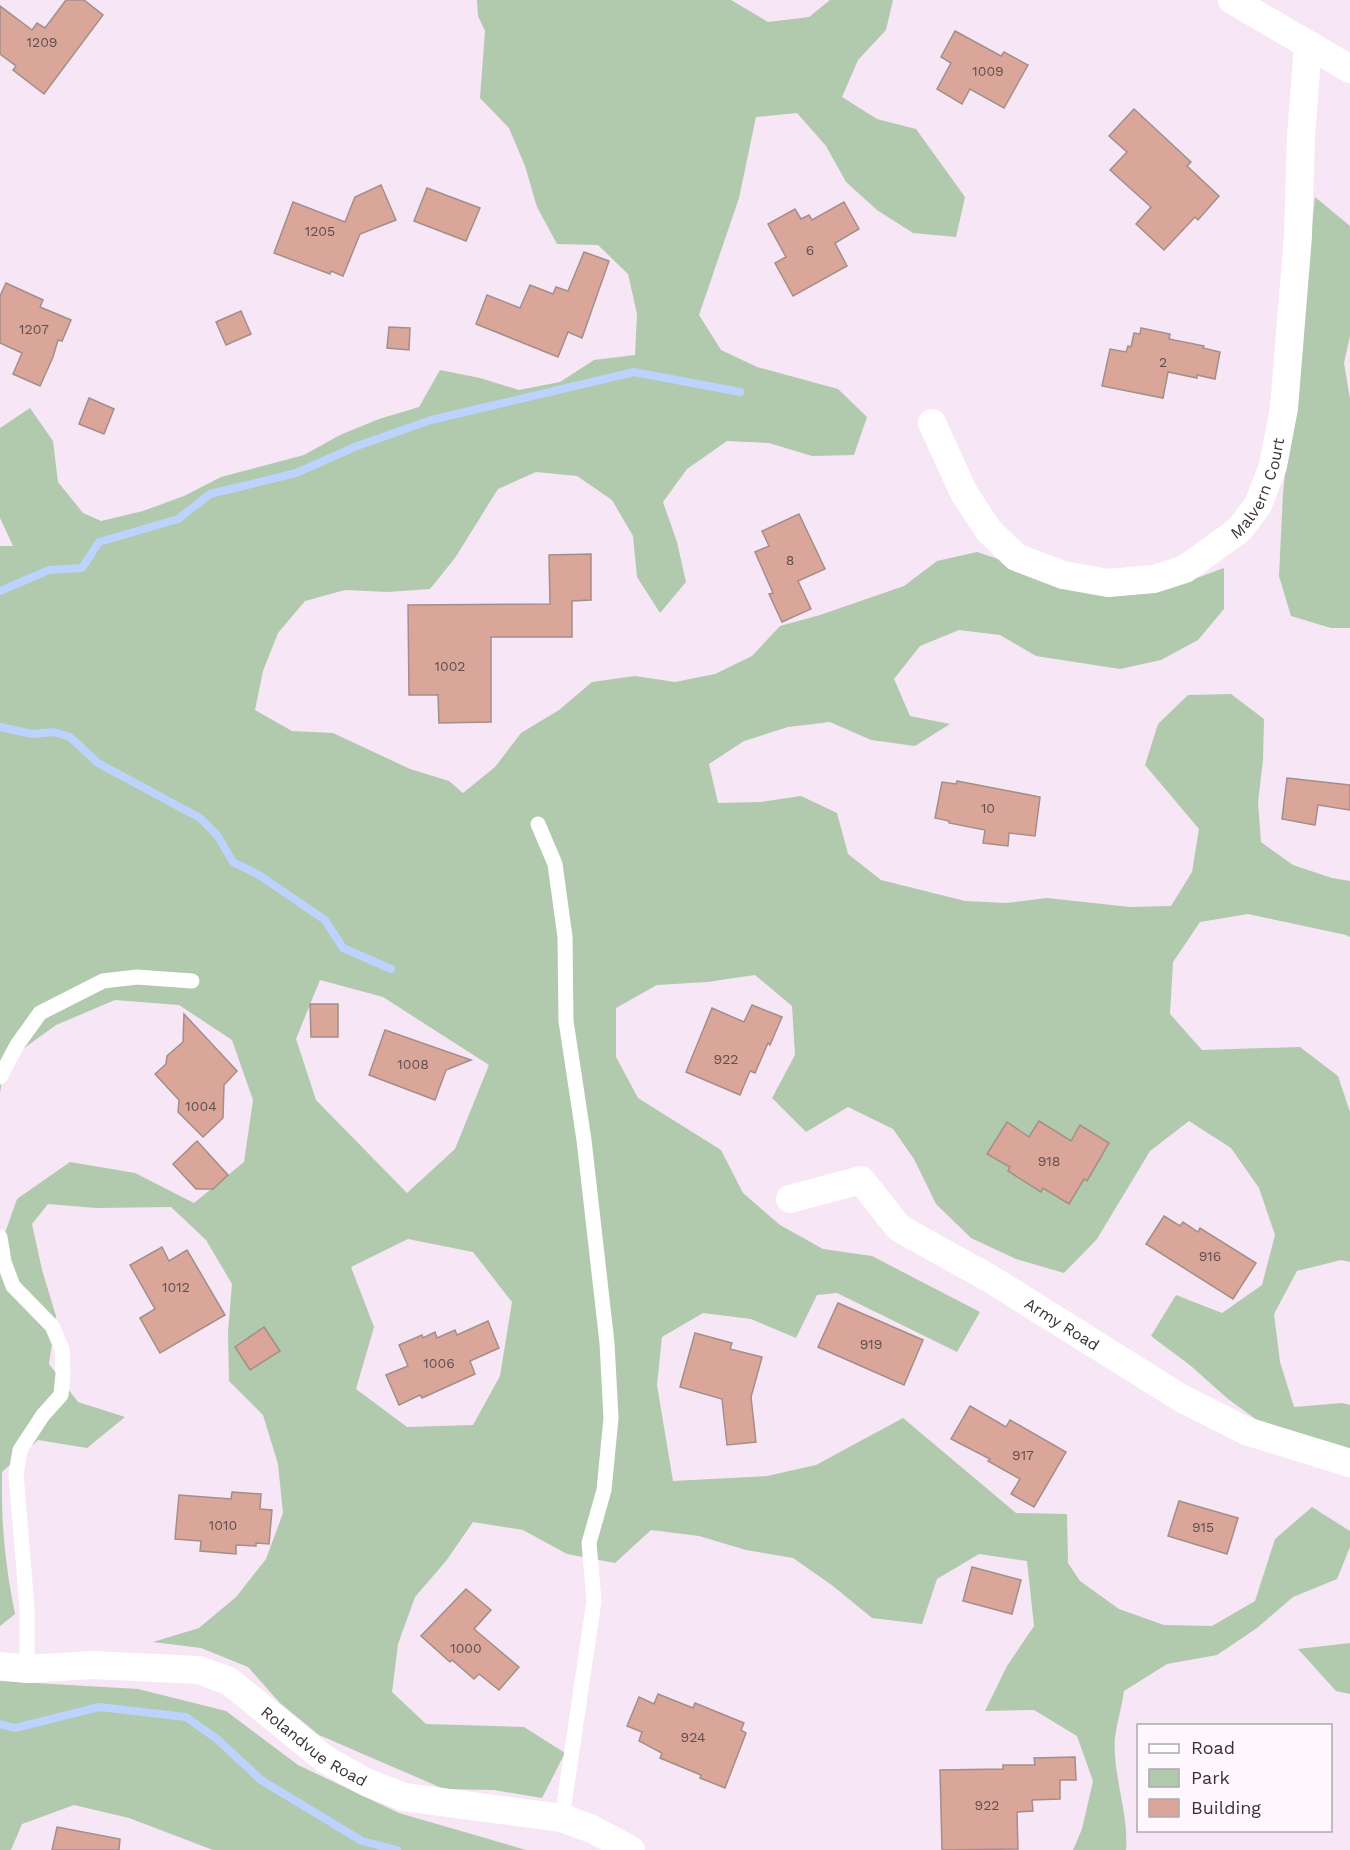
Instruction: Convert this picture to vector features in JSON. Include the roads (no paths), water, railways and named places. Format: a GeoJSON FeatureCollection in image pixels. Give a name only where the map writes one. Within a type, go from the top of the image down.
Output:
{"type":"FeatureCollection","features":[{"type":"Feature","properties":{"kind":"street"},"geometry":{"type":"LineString","coordinates":[[1232,0],[1350,69]]}},
{"type":"Feature","properties":{"kind":"street","name":"Malvern Court"},"geometry":{"type":"LineString","coordinates":[[932,423],[964,493],[989,531],[1016,557],[1064,575],[1108,583],[1154,579],[1185,569],[1239,530],[1258,505],[1269,477],[1284,408],[1298,236],[1301,136],[1308,45]]}},
{"type":"Feature","properties":{"kind":"street","name":"Army Road"},"geometry":{"type":"LineString","coordinates":[[790,1199],[861,1180],[899,1228],[989,1278],[1181,1398],[1246,1431],[1350,1463]]}},
{"type":"Feature","properties":{"kind":"street","name":"Rolandvue Road"},"geometry":{"type":"LineString","coordinates":[[14,1667],[92,1665],[200,1670],[229,1681],[326,1760],[368,1783],[404,1797],[562,1818],[592,1829],[631,1850]]}},
{"type":"Feature","properties":{"kind":"lane"},"geometry":{"type":"LineString","coordinates":[[538,824],[555,864],[565,937],[566,1021],[585,1151],[607,1343],[611,1418],[604,1490],[589,1543],[594,1601],[562,1818]]}},
{"type":"Feature","properties":{"kind":"lane"},"geometry":{"type":"LineString","coordinates":[[0,1077],[17,1045],[40,1013],[103,981],[137,977],[192,981]]}},
{"type":"Feature","properties":{"kind":"lane"},"geometry":{"type":"LineString","coordinates":[[0,1237],[4,1262],[13,1286],[52,1326],[62,1349],[63,1366],[61,1395],[43,1415],[20,1450],[16,1474],[27,1608],[14,1667]]}},
{"type":"Feature","properties":{"kind":"waterway"},"geometry":{"type":"LineString","coordinates":[[0,591],[49,570],[82,568],[99,542],[178,519],[210,494],[296,473],[357,446],[431,420],[634,372],[740,392]]}},
{"type":"Feature","properties":{"kind":"waterway"},"geometry":{"type":"LineString","coordinates":[[0,727],[32,734],[54,732],[70,737],[98,763],[200,818],[217,835],[233,862],[259,875],[325,920],[343,948],[391,969]]}},
{"type":"Feature","properties":{"kind":"waterway"},"geometry":{"type":"LineString","coordinates":[[0,1724],[15,1728],[99,1707],[186,1717],[217,1739],[261,1780],[362,1841],[397,1850]]}}]}
